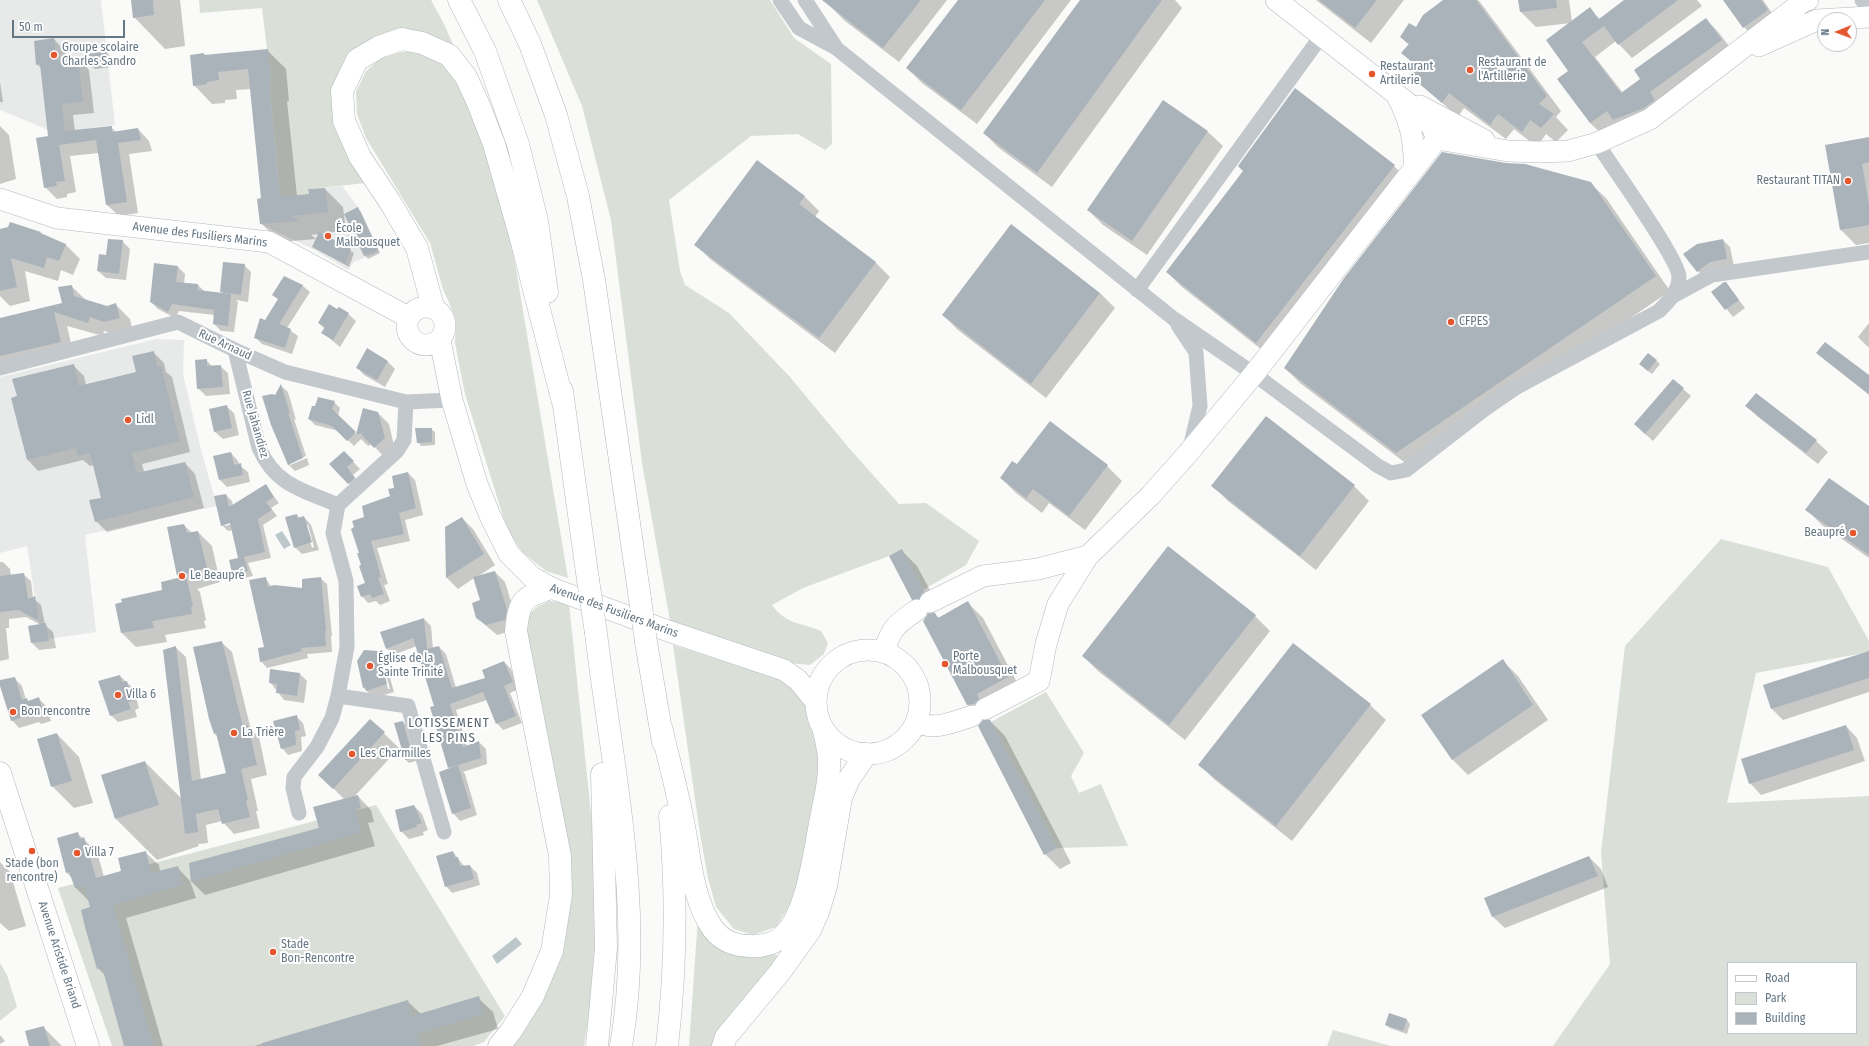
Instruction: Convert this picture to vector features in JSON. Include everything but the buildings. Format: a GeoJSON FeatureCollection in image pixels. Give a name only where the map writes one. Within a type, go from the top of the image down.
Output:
{"type":"FeatureCollection","features":[{"type":"Feature","properties":{"kind":"main road"},"geometry":{"type":"LineString","coordinates":[[459,0],[485,51],[518,144],[537,220],[596,633],[624,846],[628,904],[628,968],[624,1027],[621,1046]]}},
{"type":"Feature","properties":{"kind":"main road"},"geometry":{"type":"LineString","coordinates":[[509,0],[530,44],[556,115],[578,196],[594,280],[646,642],[661,728],[700,902],[714,931],[728,942],[741,946],[754,946],[769,943],[784,936],[794,924],[802,904],[808,880],[827,787],[829,767],[828,746],[824,731]]}},
{"type":"Feature","properties":{"kind":"main road"},"geometry":{"type":"LineString","coordinates":[[433,308],[417,248],[390,202],[360,157],[344,121],[342,91],[357,60],[379,47],[402,38],[422,43],[449,55],[466,77],[478,103],[494,144],[518,228],[564,406]]}},
{"type":"Feature","properties":{"kind":"main road"},"geometry":{"type":"LineString","coordinates":[[499,1046],[511,1031],[533,996],[552,951],[561,895],[560,856],[516,631],[517,617],[521,605],[530,594],[551,588]]}},
{"type":"Feature","properties":{"kind":"main road"},"geometry":{"type":"LineString","coordinates":[[597,1046],[606,948],[600,664]]}},
{"type":"Feature","properties":{"kind":"main road"},"geometry":{"type":"LineString","coordinates":[[661,728],[672,834],[675,902],[672,1004],[667,1046]]}},
{"type":"Feature","properties":{"kind":"main road"},"geometry":{"type":"LineString","coordinates":[[723,1046],[726,1037],[780,972],[812,924],[818,912],[826,886],[841,798],[848,779],[866,754]]}},
{"type":"Feature","properties":{"kind":"main road","name":"Avenue Aristide Briand"},"geometry":{"type":"LineString","coordinates":[[0,773],[88,1046]]}},
{"type":"Feature","properties":{"kind":"street"},"geometry":{"type":"LineString","coordinates":[[780,0],[799,28],[836,48],[1174,319],[1254,374],[1390,474],[1406,470],[1504,394],[1660,311],[1673,296],[1712,275],[1869,252]]}},
{"type":"Feature","properties":{"kind":"street"},"geometry":{"type":"LineString","coordinates":[[805,0],[836,48]]}},
{"type":"Feature","properties":{"kind":"street"},"geometry":{"type":"LineString","coordinates":[[1276,0],[1395,91],[1424,116],[1432,127],[1436,139]]}},
{"type":"Feature","properties":{"kind":"street"},"geometry":{"type":"LineString","coordinates":[[1436,139],[1508,151],[1568,151],[1597,143],[1650,119],[1806,0]]}},
{"type":"Feature","properties":{"kind":"street"},"geometry":{"type":"LineString","coordinates":[[1862,0],[1869,8]]}},
{"type":"Feature","properties":{"kind":"street"},"geometry":{"type":"LineString","coordinates":[[1728,61],[1817,20],[1869,17]]}},
{"type":"Feature","properties":{"kind":"street"},"geometry":{"type":"LineString","coordinates":[[1137,290],[1322,35]]}},
{"type":"Feature","properties":{"kind":"street"},"geometry":{"type":"LineString","coordinates":[[1395,91],[1477,137],[1508,151]]}},
{"type":"Feature","properties":{"kind":"street"},"geometry":{"type":"LineString","coordinates":[[1395,91],[1406,112],[1413,134],[1415,148],[1414,168]]}},
{"type":"Feature","properties":{"kind":"street"},"geometry":{"type":"LineString","coordinates":[[916,722],[925,726],[936,727],[978,713],[1039,681],[1046,644],[1058,604],[1088,556],[1151,495],[1189,452],[1254,374],[1436,139]]}},
{"type":"Feature","properties":{"kind":"street"},"geometry":{"type":"LineString","coordinates":[[1597,143],[1669,252],[1679,276],[1673,296]]}},
{"type":"Feature","properties":{"kind":"street","name":"Avenue des Fusiliers Marins"},"geometry":{"type":"LineString","coordinates":[[0,199],[57,218],[269,242],[408,317]]}},
{"type":"Feature","properties":{"kind":"street"},"geometry":{"type":"LineString","coordinates":[[424,306],[433,308],[441,313],[446,323],[445,330],[440,340],[434,344],[426,346],[417,344],[412,339],[406,327],[408,317],[417,308],[424,306]]}},
{"type":"Feature","properties":{"kind":"street"},"geometry":{"type":"LineString","coordinates":[[1174,319],[1196,352],[1200,406],[1189,452]]}},
{"type":"Feature","properties":{"kind":"street","name":"Rue Arnaud"},"geometry":{"type":"LineString","coordinates":[[0,368],[178,322],[235,350],[285,372],[406,402],[452,400]]}},
{"type":"Feature","properties":{"kind":"street","name":"Avenue des Fusiliers Marins"},"geometry":{"type":"LineString","coordinates":[[440,340],[452,400],[477,484],[491,518],[509,554],[532,578],[551,588],[671,632],[784,670],[798,680],[815,701]]}},
{"type":"Feature","properties":{"kind":"street","name":"Rue Jahandiez"},"geometry":{"type":"LineString","coordinates":[[235,350],[259,448],[266,462],[277,476],[294,487],[338,505]]}},
{"type":"Feature","properties":{"kind":"street"},"geometry":{"type":"LineString","coordinates":[[299,813],[293,788],[294,777],[317,747],[332,718],[338,696],[347,647],[346,581],[333,533],[338,505],[397,451],[404,440],[406,402]]}},
{"type":"Feature","properties":{"kind":"street"},"geometry":{"type":"LineString","coordinates":[[884,652],[889,634],[897,624],[924,606],[983,576],[1038,569],[1088,556]]}},
{"type":"Feature","properties":{"kind":"street"},"geometry":{"type":"LineString","coordinates":[[870,649],[884,652],[897,658],[908,668],[915,680],[920,693],[920,708],[916,722],[909,734],[898,744],[878,753],[866,754],[842,748],[824,731],[817,717],[815,701],[817,688],[821,677],[829,666],[846,654],[857,650],[870,649]]}},
{"type":"Feature","properties":{"kind":"street","name":"Avenue des Fusiliers Marins"},"geometry":{"type":"LineString","coordinates":[[784,670],[829,666]]}},
{"type":"Feature","properties":{"kind":"street"},"geometry":{"type":"LineString","coordinates":[[338,696],[408,706],[444,832]]}},
{"type":"Feature","properties":{"kind":"shaded area","name":"Groupe scolaire Charles Sandro"},"geometry":{"type":"Polygon","coordinates":[[[0,0],[101,0],[115,125],[56,133],[0,110],[0,0]]]}},
{"type":"Feature","properties":{"kind":"shaded area","name":"École Malbousquet"},"geometry":{"type":"Polygon","coordinates":[[[342,186],[358,207],[379,252],[354,262],[348,270],[311,248],[260,224],[259,214],[282,211],[280,197],[309,193],[308,189],[342,186]]]}},
{"type":"Feature","properties":{"kind":"shaded area"},"geometry":{"type":"Polygon","coordinates":[[[156,339],[184,340],[183,374],[201,450],[217,506],[85,535],[96,632],[49,639],[46,624],[39,624],[27,546],[0,553],[0,377],[156,339]]]}},
{"type":"Feature","properties":{"kind":"shaded area"},"geometry":{"type":"Polygon","coordinates":[[[282,531],[291,545],[284,549],[275,535],[282,531]]]}},
{"type":"Feature","properties":{"kind":"shaded area"},"geometry":{"type":"Polygon","coordinates":[[[516,937],[522,944],[497,964],[492,956],[516,937]]]}},
{"type":"Feature","properties":{"kind":"green space"},"geometry":{"type":"Polygon","coordinates":[[[199,0],[431,0],[444,24],[458,56],[441,39],[421,32],[337,81],[366,183],[308,189],[309,194],[280,197],[269,83],[271,82],[262,8],[200,13],[199,0]]]}},
{"type":"Feature","properties":{"kind":"green space"},"geometry":{"type":"Polygon","coordinates":[[[537,0],[770,0],[794,38],[831,64],[832,144],[825,150],[798,134],[751,136],[669,200],[680,271],[685,285],[729,313],[790,377],[849,448],[899,504],[926,503],[979,541],[966,565],[923,590],[902,550],[803,588],[772,605],[782,616],[794,622],[821,631],[828,643],[824,654],[810,665],[789,663],[670,621],[642,463],[611,220],[582,106],[537,0]]]}},
{"type":"Feature","properties":{"kind":"green space"},"geometry":{"type":"Polygon","coordinates":[[[401,52],[419,52],[444,63],[465,94],[504,198],[568,578],[546,571],[522,552],[507,529],[465,394],[455,343],[456,321],[443,289],[430,243],[366,138],[357,114],[356,92],[366,71],[381,58],[401,52]]]}},
{"type":"Feature","properties":{"kind":"green space"},"geometry":{"type":"Polygon","coordinates":[[[1721,539],[1828,567],[1869,641],[1869,652],[1756,673],[1727,803],[1869,796],[1869,1046],[1553,1046],[1610,964],[1601,853],[1625,646],[1721,539]]]}},
{"type":"Feature","properties":{"kind":"green space"},"geometry":{"type":"Polygon","coordinates":[[[550,601],[569,603],[597,871],[596,973],[584,1046],[512,1046],[569,915],[525,644],[526,628],[529,616],[536,608],[550,601]]]}},
{"type":"Feature","properties":{"kind":"green space"},"geometry":{"type":"Polygon","coordinates":[[[673,645],[785,681],[802,691],[811,729],[821,750],[815,828],[791,903],[776,927],[753,935],[734,929],[716,907],[708,878],[700,834],[673,645]]]}},
{"type":"Feature","properties":{"kind":"green space"},"geometry":{"type":"Polygon","coordinates":[[[1046,692],[1084,753],[1071,776],[1079,793],[1101,784],[1128,846],[1057,848],[991,722],[1046,692]]]}},
{"type":"Feature","properties":{"kind":"green space","name":"Stade Bon-Rencontre"},"geometry":{"type":"Polygon","coordinates":[[[376,805],[505,1016],[484,1042],[473,1046],[112,1046],[58,888],[376,805]]]}},
{"type":"Feature","properties":{"kind":"green space"},"geometry":{"type":"Polygon","coordinates":[[[698,917],[778,956],[776,967],[716,1046],[689,1046],[698,917]]]}},
{"type":"Feature","properties":{"kind":"green space"},"geometry":{"type":"Polygon","coordinates":[[[0,963],[7,975],[17,1007],[0,1021],[0,963]]]}},
{"type":"Feature","properties":{"kind":"green space"},"geometry":{"type":"Polygon","coordinates":[[[1333,1030],[1391,1046],[1327,1046],[1333,1030]]]}},
{"type":"Feature","properties":{"kind":"place","name":"Groupe scolaire Charles Sandro"},"geometry":{"type":"Point","coordinates":[54,55]}},
{"type":"Feature","properties":{"kind":"place","name":"Restaurant de l'Artillerie"},"geometry":{"type":"Point","coordinates":[1470,70]}},
{"type":"Feature","properties":{"kind":"place","name":"Restaurant Artilerie"},"geometry":{"type":"Point","coordinates":[1372,74]}},
{"type":"Feature","properties":{"kind":"place","name":"Restaurant TITAN"},"geometry":{"type":"Point","coordinates":[1848,181]}},
{"type":"Feature","properties":{"kind":"place","name":"École Malbousquet"},"geometry":{"type":"Point","coordinates":[328,236]}},
{"type":"Feature","properties":{"kind":"place","name":"CFPES"},"geometry":{"type":"Point","coordinates":[1451,322]}},
{"type":"Feature","properties":{"kind":"place","name":"Lidl"},"geometry":{"type":"Point","coordinates":[128,420]}},
{"type":"Feature","properties":{"kind":"place","name":"Beaupré"},"geometry":{"type":"Point","coordinates":[1853,533]}},
{"type":"Feature","properties":{"kind":"place","name":"Le Beaupré"},"geometry":{"type":"Point","coordinates":[182,576]}},
{"type":"Feature","properties":{"kind":"place","name":"Porte Malbousquet"},"geometry":{"type":"Point","coordinates":[945,664]}},
{"type":"Feature","properties":{"kind":"place","name":"Église de la Sainte Trinité"},"geometry":{"type":"Point","coordinates":[370,666]}},
{"type":"Feature","properties":{"kind":"place","name":"Villa 6"},"geometry":{"type":"Point","coordinates":[118,695]}},
{"type":"Feature","properties":{"kind":"place","name":"Bon rencontre"},"geometry":{"type":"Point","coordinates":[13,712]}},
{"type":"Feature","properties":{"kind":"place","name":"La Trière"},"geometry":{"type":"Point","coordinates":[234,733]}},
{"type":"Feature","properties":{"kind":"place","name":"Les Charmilles"},"geometry":{"type":"Point","coordinates":[352,754]}},
{"type":"Feature","properties":{"kind":"place","name":"Stade (bon rencontre)"},"geometry":{"type":"Point","coordinates":[32,851]}},
{"type":"Feature","properties":{"kind":"place","name":"Villa 7"},"geometry":{"type":"Point","coordinates":[77,853]}},
{"type":"Feature","properties":{"kind":"place","name":"Stade Bon-Rencontre"},"geometry":{"type":"Point","coordinates":[273,952]}},
{"type":"Feature","properties":{"kind":"district","name":"LOTISSEMENT LES PINS"},"geometry":{"type":"Point","coordinates":[449,730]}}]}
